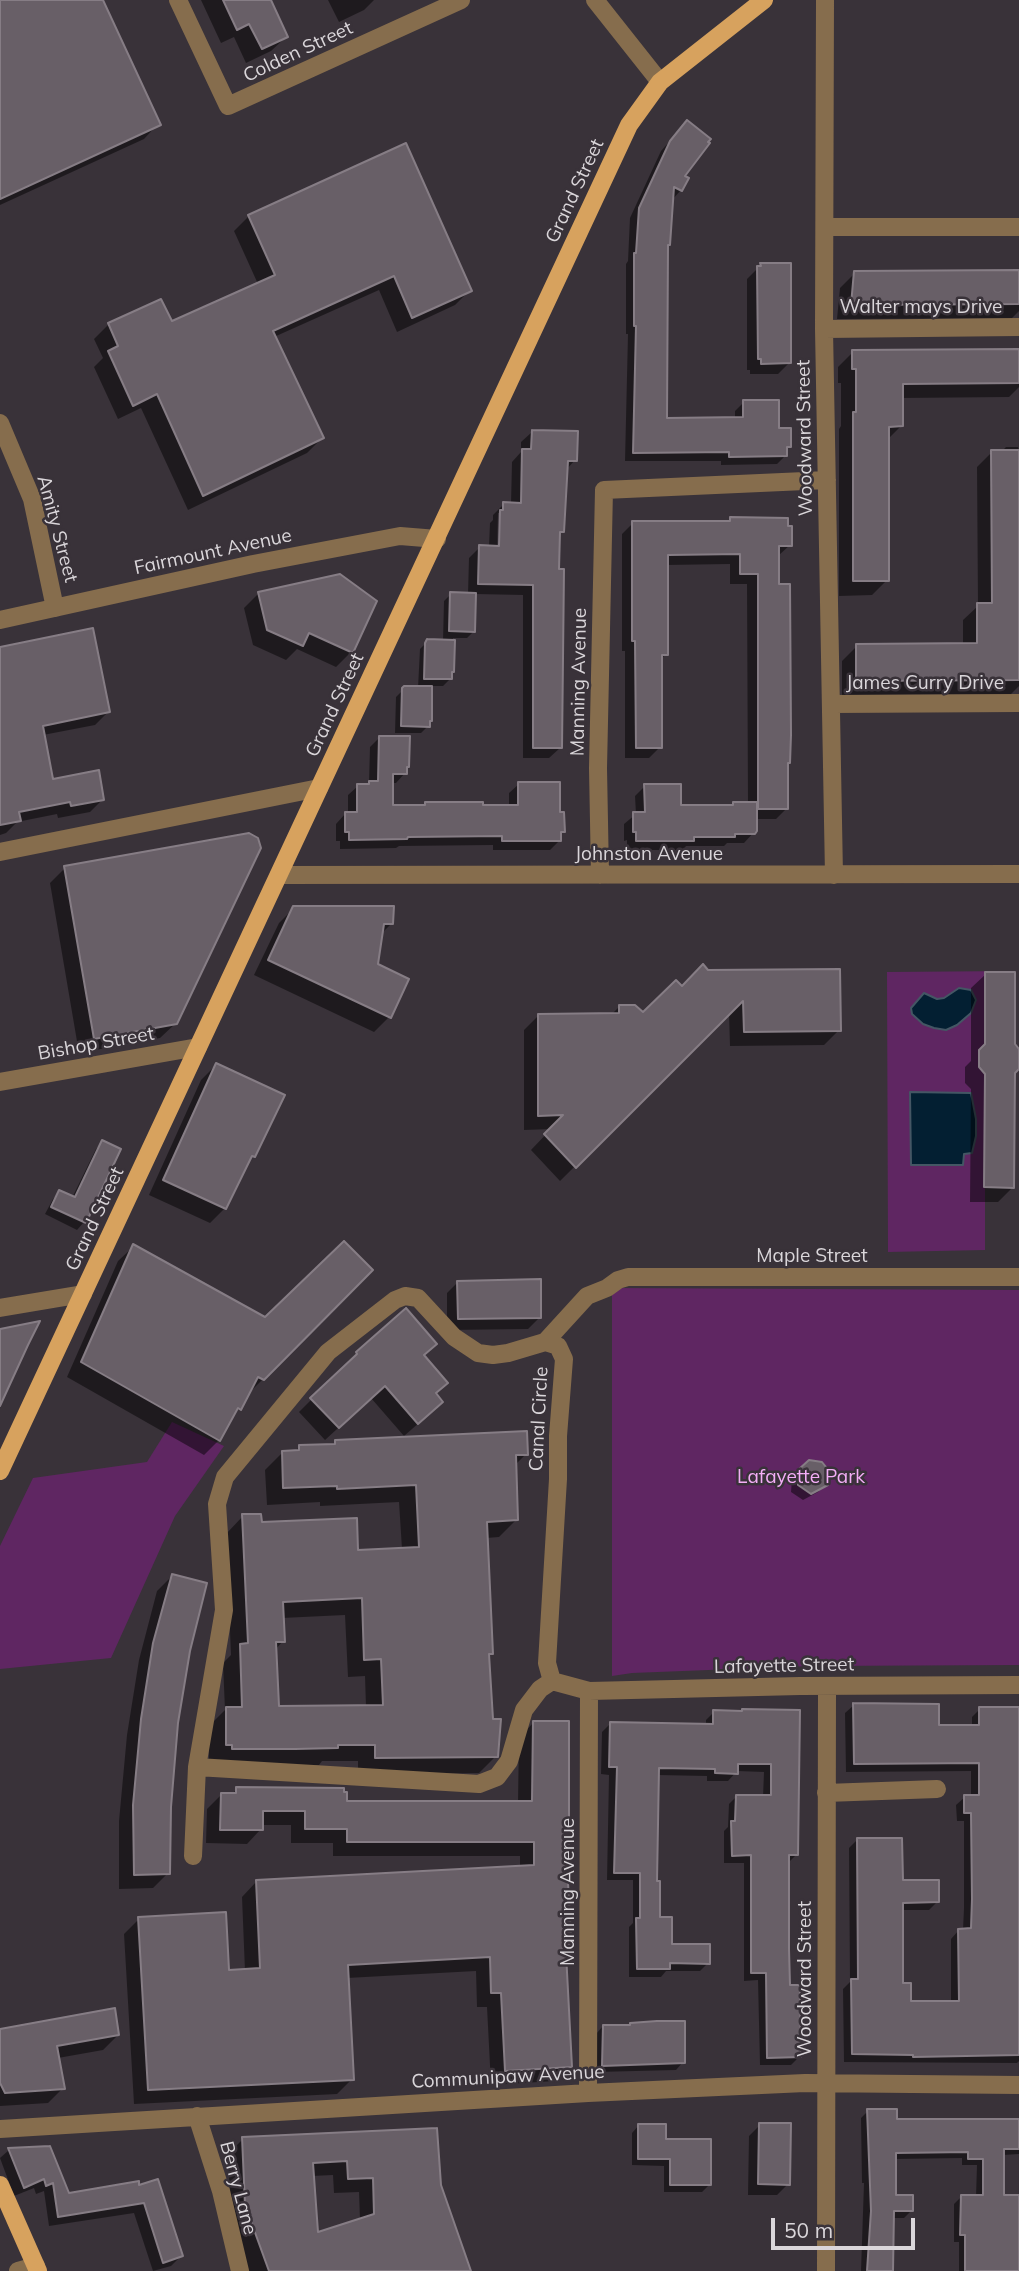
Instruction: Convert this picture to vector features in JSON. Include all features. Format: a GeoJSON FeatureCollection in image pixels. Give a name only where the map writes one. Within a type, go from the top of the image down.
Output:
{"type":"FeatureCollection","features":[{"type":"Feature","properties":{"kind":"main road","name":"Grand Street"},"geometry":{"type":"LineString","coordinates":[[0,1471],[625,133],[660,82],[764,0]]}},
{"type":"Feature","properties":{"kind":"main road"},"geometry":{"type":"LineString","coordinates":[[0,2185],[37,2268]]}},
{"type":"Feature","properties":{"kind":"street","name":"Colden Street"},"geometry":{"type":"LineString","coordinates":[[178,0],[228,106],[461,0]]}},
{"type":"Feature","properties":{"kind":"street"},"geometry":{"type":"LineString","coordinates":[[595,0],[660,82]]}},
{"type":"Feature","properties":{"kind":"street","name":"Woodward Street"},"geometry":{"type":"LineString","coordinates":[[825,0],[824,329],[834,875]]}},
{"type":"Feature","properties":{"kind":"street"},"geometry":{"type":"LineString","coordinates":[[825,228],[1019,227]]}},
{"type":"Feature","properties":{"kind":"street","name":"Walter mays Drive"},"geometry":{"type":"LineString","coordinates":[[824,329],[1019,327]]}},
{"type":"Feature","properties":{"kind":"street","name":"Amity Street"},"geometry":{"type":"LineString","coordinates":[[0,423],[32,499],[55,608]]}},
{"type":"Feature","properties":{"kind":"street","name":"Manning Avenue"},"geometry":{"type":"LineString","coordinates":[[600,875],[598,768],[604,490],[827,480]]}},
{"type":"Feature","properties":{"kind":"street","name":"Fairmount Avenue"},"geometry":{"type":"LineString","coordinates":[[0,620],[253,564],[400,536],[437,539]]}},
{"type":"Feature","properties":{"kind":"street","name":"James Curry Drive"},"geometry":{"type":"LineString","coordinates":[[831,704],[1019,703]]}},
{"type":"Feature","properties":{"kind":"street"},"geometry":{"type":"LineString","coordinates":[[0,852],[319,788]]}},
{"type":"Feature","properties":{"kind":"street","name":"Johnston Avenue"},"geometry":{"type":"LineString","coordinates":[[279,875],[1019,874]]}},
{"type":"Feature","properties":{"kind":"street","name":"Bishop Street"},"geometry":{"type":"LineString","coordinates":[[0,1082],[198,1047]]}},
{"type":"Feature","properties":{"kind":"street","name":"Maple Street"},"geometry":{"type":"LineString","coordinates":[[545,1342],[587,1296],[628,1277],[1019,1278]]}},
{"type":"Feature","properties":{"kind":"street"},"geometry":{"type":"LineString","coordinates":[[0,1308],[83,1294]]}},
{"type":"Feature","properties":{"kind":"street","name":"Canal Circle"},"geometry":{"type":"LineString","coordinates":[[193,1856],[197,1767],[224,1610],[217,1504],[225,1477],[327,1352],[395,1300],[405,1296],[418,1298],[454,1337],[478,1353],[493,1355],[545,1342],[558,1346],[564,1359],[547,1663],[552,1681]]}},
{"type":"Feature","properties":{"kind":"street"},"geometry":{"type":"LineString","coordinates":[[197,1767],[479,1784],[497,1777],[509,1761],[524,1710],[540,1689],[552,1681]]}},
{"type":"Feature","properties":{"kind":"street","name":"Lafayette Street"},"geometry":{"type":"LineString","coordinates":[[552,1681],[589,1691],[1019,1685]]}},
{"type":"Feature","properties":{"kind":"street","name":"Woodward Street"},"geometry":{"type":"LineString","coordinates":[[826,2271],[827,1686]]}},
{"type":"Feature","properties":{"kind":"street","name":"Manning Avenue"},"geometry":{"type":"LineString","coordinates":[[588,2093],[589,1691]]}},
{"type":"Feature","properties":{"kind":"street"},"geometry":{"type":"LineString","coordinates":[[826,1793],[937,1788]]}},
{"type":"Feature","properties":{"kind":"street","name":"Communipaw Avenue"},"geometry":{"type":"LineString","coordinates":[[0,2129],[588,2093],[827,2082],[1019,2085]]}},
{"type":"Feature","properties":{"kind":"street","name":"Berry Lane"},"geometry":{"type":"LineString","coordinates":[[197,2116],[221,2191],[240,2271]]}},
{"type":"Feature","properties":{"kind":"street"},"geometry":{"type":"LineString","coordinates":[[18,2271],[37,2268]]}},
{"type":"Feature","properties":{"kind":"green space"},"geometry":{"type":"Polygon","coordinates":[[[1013,971],[1015,1188],[985,1188],[985,1250],[888,1252],[887,972],[1013,971]]]}},
{"type":"Feature","properties":{"kind":"green space","name":"Lafayette Park"},"geometry":{"type":"Polygon","coordinates":[[[612,1288],[1019,1290],[1019,1665],[811,1666],[612,1676],[612,1288]]]}},
{"type":"Feature","properties":{"kind":"green space"},"geometry":{"type":"Polygon","coordinates":[[[172,1422],[224,1446],[175,1516],[111,1658],[0,1669],[0,1546],[33,1478],[147,1462],[172,1422]]]}},
{"type":"Feature","properties":{"kind":"water"},"geometry":{"type":"Polygon","coordinates":[[[959,988],[971,990],[976,1000],[971,1013],[957,1025],[946,1030],[934,1028],[923,1024],[912,1014],[911,1008],[924,993],[937,999],[944,998],[959,988]]]}},
{"type":"Feature","properties":{"kind":"water"},"geometry":{"type":"Polygon","coordinates":[[[910,1092],[971,1093],[976,1136],[972,1153],[964,1154],[963,1165],[911,1165],[910,1092]]]}},
{"type":"Feature","properties":{"kind":"building"},"geometry":{"type":"Polygon","coordinates":[[[0,0],[103,0],[161,125],[0,199],[0,0]]]}},
{"type":"Feature","properties":{"kind":"building"},"geometry":{"type":"Polygon","coordinates":[[[223,0],[271,0],[288,37],[262,49],[249,24],[237,30],[223,0]]]}},
{"type":"Feature","properties":{"kind":"building"},"geometry":{"type":"Polygon","coordinates":[[[687,120],[711,139],[685,176],[689,178],[682,191],[674,187],[668,245],[667,418],[743,417],[743,400],[779,400],[779,428],[791,428],[791,447],[787,447],[787,456],[729,457],[729,452],[633,453],[636,326],[634,253],[639,208],[670,141],[687,120]]]}},
{"type":"Feature","properties":{"kind":"building"},"geometry":{"type":"Polygon","coordinates":[[[406,143],[472,291],[412,318],[394,276],[273,331],[324,438],[203,496],[157,394],[133,406],[108,351],[118,346],[108,323],[161,299],[172,321],[275,275],[248,215],[406,143]]]}},
{"type":"Feature","properties":{"kind":"building"},"geometry":{"type":"Polygon","coordinates":[[[760,263],[791,263],[791,363],[761,364],[761,359],[758,359],[757,266],[761,266],[760,263]]]}},
{"type":"Feature","properties":{"kind":"building"},"geometry":{"type":"Polygon","coordinates":[[[1019,270],[1019,304],[851,305],[854,271],[1019,270]]]}},
{"type":"Feature","properties":{"kind":"building"},"geometry":{"type":"Polygon","coordinates":[[[1019,349],[1019,383],[903,384],[903,426],[889,427],[889,581],[853,581],[853,412],[856,412],[856,369],[852,369],[852,350],[1019,349]]]}},
{"type":"Feature","properties":{"kind":"building"},"geometry":{"type":"Polygon","coordinates":[[[532,430],[578,431],[577,461],[568,461],[564,532],[560,532],[559,569],[564,569],[562,748],[533,748],[533,585],[478,584],[479,545],[499,546],[500,510],[503,510],[503,502],[521,503],[522,449],[531,449],[532,430]]]}},
{"type":"Feature","properties":{"kind":"building"},"geometry":{"type":"Polygon","coordinates":[[[991,450],[1019,450],[1019,680],[856,681],[856,644],[977,643],[977,603],[992,603],[991,450]]]}},
{"type":"Feature","properties":{"kind":"building"},"geometry":{"type":"Polygon","coordinates":[[[730,517],[788,518],[788,526],[792,526],[792,546],[779,546],[779,584],[790,584],[791,735],[788,809],[758,809],[758,574],[740,574],[740,554],[668,555],[668,655],[662,655],[662,748],[636,748],[635,641],[632,641],[632,521],[730,521],[730,517]]]}},
{"type":"Feature","properties":{"kind":"building"},"geometry":{"type":"Polygon","coordinates":[[[340,574],[377,601],[353,653],[309,633],[303,646],[267,630],[258,592],[340,574]]]}},
{"type":"Feature","properties":{"kind":"building"},"geometry":{"type":"Polygon","coordinates":[[[450,592],[476,593],[475,632],[449,631],[450,592]]]}},
{"type":"Feature","properties":{"kind":"building"},"geometry":{"type":"Polygon","coordinates":[[[93,628],[110,712],[43,726],[53,779],[99,770],[104,800],[71,806],[70,802],[19,812],[21,821],[0,825],[0,647],[93,628]]]}},
{"type":"Feature","properties":{"kind":"building"},"geometry":{"type":"Polygon","coordinates":[[[427,639],[455,640],[452,679],[424,679],[427,639]]]}},
{"type":"Feature","properties":{"kind":"building"},"geometry":{"type":"Polygon","coordinates":[[[404,686],[432,686],[430,727],[401,726],[404,686]]]}},
{"type":"Feature","properties":{"kind":"building"},"geometry":{"type":"Polygon","coordinates":[[[379,736],[410,736],[407,774],[393,774],[393,805],[483,802],[483,805],[518,805],[518,782],[560,782],[560,812],[564,812],[565,832],[561,832],[561,841],[502,841],[502,836],[349,840],[349,832],[345,832],[345,812],[357,812],[357,784],[378,781],[379,736]]]}},
{"type":"Feature","properties":{"kind":"building"},"geometry":{"type":"Polygon","coordinates":[[[644,784],[681,784],[681,805],[757,802],[757,831],[755,834],[735,834],[735,837],[694,837],[694,841],[636,841],[633,812],[645,812],[644,784]]]}},
{"type":"Feature","properties":{"kind":"building"},"geometry":{"type":"Polygon","coordinates":[[[249,833],[258,838],[261,848],[177,1024],[94,1039],[64,866],[249,833]]]}},
{"type":"Feature","properties":{"kind":"building"},"geometry":{"type":"Polygon","coordinates":[[[293,906],[394,906],[393,924],[384,924],[378,964],[409,979],[391,1018],[268,960],[293,906]]]}},
{"type":"Feature","properties":{"kind":"building"},"geometry":{"type":"Polygon","coordinates":[[[703,964],[708,970],[840,969],[841,1031],[744,1032],[743,1001],[576,1168],[544,1134],[563,1115],[538,1116],[538,1014],[619,1013],[619,1005],[635,1005],[643,1012],[676,980],[682,986],[703,964]]]}},
{"type":"Feature","properties":{"kind":"building"},"geometry":{"type":"Polygon","coordinates":[[[985,972],[1015,972],[1015,1044],[1019,1049],[1019,1069],[1015,1073],[1014,1188],[984,1187],[985,1074],[979,1067],[979,1050],[985,1044],[985,972]]]}},
{"type":"Feature","properties":{"kind":"building"},"geometry":{"type":"Polygon","coordinates":[[[216,1063],[285,1095],[226,1209],[163,1180],[216,1063]]]}},
{"type":"Feature","properties":{"kind":"building"},"geometry":{"type":"Polygon","coordinates":[[[102,1140],[121,1149],[86,1223],[51,1207],[59,1190],[75,1197],[102,1140]]]}},
{"type":"Feature","properties":{"kind":"building"},"geometry":{"type":"Polygon","coordinates":[[[344,1241],[373,1270],[264,1380],[258,1377],[241,1410],[238,1408],[220,1441],[81,1362],[133,1244],[265,1317],[344,1241]]]}},
{"type":"Feature","properties":{"kind":"building"},"geometry":{"type":"Polygon","coordinates":[[[541,1279],[541,1318],[458,1319],[457,1281],[541,1279]]]}},
{"type":"Feature","properties":{"kind":"building"},"geometry":{"type":"Polygon","coordinates":[[[406,1308],[437,1344],[424,1355],[448,1383],[436,1393],[443,1402],[418,1424],[385,1386],[339,1428],[310,1398],[406,1308]]]}},
{"type":"Feature","properties":{"kind":"building"},"geometry":{"type":"Polygon","coordinates":[[[40,1321],[28,1345],[0,1406],[0,1329],[40,1321]]]}},
{"type":"Feature","properties":{"kind":"building"},"geometry":{"type":"Polygon","coordinates":[[[527,1431],[528,1455],[516,1455],[518,1520],[487,1522],[493,1719],[501,1719],[498,1757],[375,1758],[375,1745],[232,1749],[232,1745],[226,1745],[226,1707],[242,1707],[240,1644],[248,1643],[242,1514],[261,1514],[262,1522],[357,1518],[358,1550],[419,1547],[416,1485],[337,1489],[337,1486],[283,1488],[282,1451],[299,1450],[299,1445],[335,1444],[335,1440],[527,1431]],[[362,1598],[283,1602],[285,1642],[276,1642],[279,1706],[383,1705],[381,1659],[364,1660],[362,1598]]]}},
{"type":"Feature","properties":{"kind":"building"},"geometry":{"type":"Polygon","coordinates":[[[809,1460],[822,1462],[830,1472],[828,1485],[811,1494],[798,1485],[798,1470],[809,1460]]]}},
{"type":"Feature","properties":{"kind":"building"},"geometry":{"type":"Polygon","coordinates":[[[172,1574],[207,1583],[190,1651],[178,1723],[171,1807],[170,1874],[134,1875],[133,1805],[141,1719],[153,1643],[172,1574]]]}},
{"type":"Feature","properties":{"kind":"building"},"geometry":{"type":"Polygon","coordinates":[[[853,1703],[939,1704],[939,1725],[979,1725],[979,1707],[1019,1707],[1019,2055],[913,2057],[852,2054],[851,1979],[858,1979],[857,1838],[902,1838],[903,1880],[939,1880],[939,1902],[903,1903],[903,1983],[911,1983],[911,2001],[959,2001],[958,1929],[971,1928],[972,1899],[971,1813],[964,1813],[964,1795],[979,1795],[979,1763],[854,1764],[853,1703]]]}},
{"type":"Feature","properties":{"kind":"building"},"geometry":{"type":"Polygon","coordinates":[[[713,1710],[800,1710],[798,1855],[789,1855],[789,1949],[790,1985],[800,1985],[801,2057],[767,2058],[766,1973],[751,1973],[751,1855],[732,1856],[731,1821],[735,1821],[736,1795],[771,1795],[771,1764],[738,1764],[738,1774],[715,1773],[715,1769],[659,1768],[657,1881],[660,1881],[660,1917],[672,1917],[672,1944],[710,1944],[710,1964],[670,1963],[670,1969],[637,1969],[636,1918],[640,1918],[640,1873],[614,1873],[617,1767],[609,1767],[610,1722],[713,1724],[713,1710]]]}},
{"type":"Feature","properties":{"kind":"building"},"geometry":{"type":"Polygon","coordinates":[[[533,1721],[569,1721],[569,1847],[566,1847],[572,1953],[566,1953],[572,2067],[505,2071],[501,1993],[491,1993],[490,1957],[348,1965],[354,2080],[148,2090],[138,1917],[226,1912],[229,1970],[260,1968],[256,1880],[534,1865],[534,1842],[347,1842],[347,1829],[305,1829],[305,1811],[263,1811],[263,1830],[220,1830],[221,1793],[236,1793],[236,1787],[344,1788],[347,1801],[532,1801],[533,1721]]]}},
{"type":"Feature","properties":{"kind":"building"},"geometry":{"type":"Polygon","coordinates":[[[115,2008],[119,2035],[57,2046],[65,2089],[5,2093],[0,2083],[0,2029],[115,2008]]]}},
{"type":"Feature","properties":{"kind":"building"},"geometry":{"type":"Polygon","coordinates":[[[685,2021],[685,2063],[602,2066],[603,2025],[685,2021]]]}},
{"type":"Feature","properties":{"kind":"building"},"geometry":{"type":"Polygon","coordinates":[[[867,2109],[897,2109],[897,2119],[1019,2119],[1019,2149],[1004,2149],[1004,2195],[1019,2195],[1019,2271],[965,2271],[965,2235],[960,2235],[961,2195],[983,2195],[983,2159],[968,2159],[968,2152],[896,2153],[896,2195],[913,2195],[913,2211],[894,2211],[893,2271],[867,2271],[871,2211],[867,2109]]]}},
{"type":"Feature","properties":{"kind":"building"},"geometry":{"type":"Polygon","coordinates":[[[759,2123],[791,2123],[790,2185],[758,2184],[759,2123]]]}},
{"type":"Feature","properties":{"kind":"building"},"geometry":{"type":"Polygon","coordinates":[[[638,2124],[666,2124],[666,2139],[711,2139],[711,2185],[670,2185],[670,2159],[638,2159],[638,2124]]]}},
{"type":"Feature","properties":{"kind":"building"},"geometry":{"type":"Polygon","coordinates":[[[437,2128],[441,2185],[471,2271],[269,2271],[245,2205],[242,2137],[437,2128]],[[347,2161],[313,2163],[318,2232],[374,2214],[373,2178],[348,2179],[347,2161]]]}},
{"type":"Feature","properties":{"kind":"building"},"geometry":{"type":"Polygon","coordinates":[[[50,2146],[69,2193],[139,2181],[139,2185],[158,2179],[183,2256],[163,2263],[144,2203],[58,2217],[53,2183],[46,2186],[44,2179],[24,2188],[8,2148],[50,2146]]]}}]}
